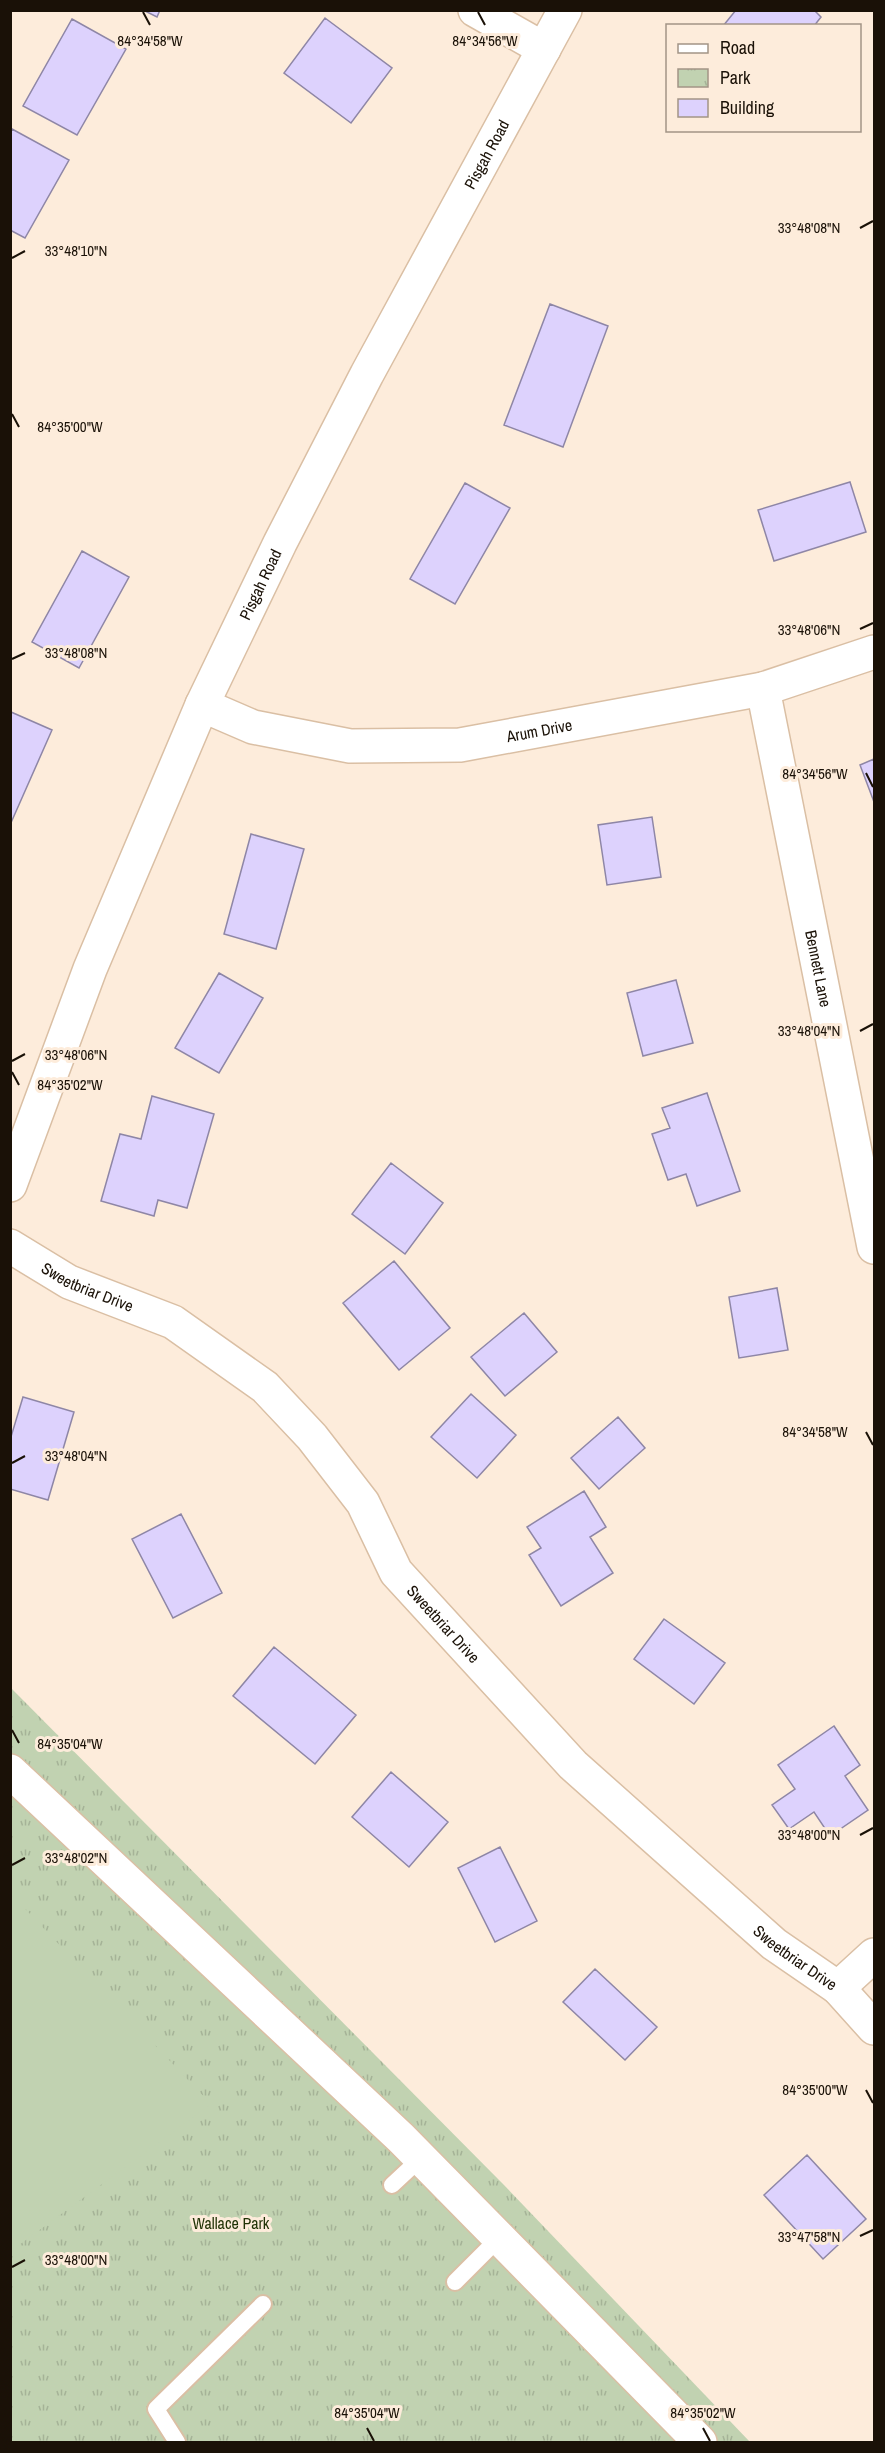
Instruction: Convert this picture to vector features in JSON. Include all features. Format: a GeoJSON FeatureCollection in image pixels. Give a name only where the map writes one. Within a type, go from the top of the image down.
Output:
{"type":"FeatureCollection","features":[{"type":"Feature","properties":{"kind":"street"},"geometry":{"type":"LineString","coordinates":[[476,10],[544,49]]}},
{"type":"Feature","properties":{"kind":"street","name":"Pisgah Road"},"geometry":{"type":"LineString","coordinates":[[10,1185],[90,969],[202,705],[280,543],[367,374],[565,10]]}},
{"type":"Feature","properties":{"kind":"street","name":"Arum Drive"},"geometry":{"type":"LineString","coordinates":[[202,705],[253,727],[350,746],[460,745],[763,689],[874,652]]}},
{"type":"Feature","properties":{"kind":"street","name":"Bennett Lane"},"geometry":{"type":"LineString","coordinates":[[763,689],[874,1247]]}},
{"type":"Feature","properties":{"kind":"street","name":"Sweetbriar Drive"},"geometry":{"type":"LineString","coordinates":[[10,1246],[69,1282],[173,1322],[265,1387],[312,1437],[363,1503],[396,1572],[573,1765],[774,1944],[838,1988],[874,2028]]}},
{"type":"Feature","properties":{"kind":"street"},"geometry":{"type":"LineString","coordinates":[[10,1771],[421,2158],[700,2442]]}},
{"type":"Feature","properties":{"kind":"street"},"geometry":{"type":"LineString","coordinates":[[838,1988],[874,1955]]}},
{"type":"Feature","properties":{"kind":"lane"},"geometry":{"type":"LineString","coordinates":[[392,2185],[421,2158]]}},
{"type":"Feature","properties":{"kind":"lane"},"geometry":{"type":"LineString","coordinates":[[455,2282],[499,2238]]}},
{"type":"Feature","properties":{"kind":"lane"},"geometry":{"type":"LineString","coordinates":[[177,2442],[156,2409],[263,2304]]}},
{"type":"Feature","properties":{"kind":"green space","name":"Wallace Park"},"geometry":{"type":"Polygon","coordinates":[[[10,1687],[502,2183],[750,2442],[11,2442],[10,1687]]]}},
{"type":"Feature","properties":{"kind":"green space"},"geometry":{"type":"Polygon","coordinates":[[[11,1894],[211,2104],[10,2251],[11,1894]]]}},
{"type":"Feature","properties":{"kind":"building"},"geometry":{"type":"Polygon","coordinates":[[[143,10],[160,10],[157,17],[143,10]]]}},
{"type":"Feature","properties":{"kind":"building"},"geometry":{"type":"Polygon","coordinates":[[[736,10],[814,10],[821,17],[816,24],[725,24],[736,10]]]}},
{"type":"Feature","properties":{"kind":"building"},"geometry":{"type":"Polygon","coordinates":[[[325,18],[392,68],[351,123],[284,73],[325,18]]]}},
{"type":"Feature","properties":{"kind":"building"},"geometry":{"type":"Polygon","coordinates":[[[72,19],[126,49],[77,135],[23,106],[72,19]]]}},
{"type":"Feature","properties":{"kind":"building"},"geometry":{"type":"Polygon","coordinates":[[[12,129],[69,160],[25,238],[10,230],[10,132],[12,129]]]}},
{"type":"Feature","properties":{"kind":"building"},"geometry":{"type":"Polygon","coordinates":[[[550,304],[608,326],[563,447],[504,425],[550,304]]]}},
{"type":"Feature","properties":{"kind":"building"},"geometry":{"type":"Polygon","coordinates":[[[850,482],[866,532],[774,561],[758,510],[850,482]]]}},
{"type":"Feature","properties":{"kind":"building"},"geometry":{"type":"Polygon","coordinates":[[[465,483],[510,508],[455,604],[410,579],[465,483]]]}},
{"type":"Feature","properties":{"kind":"building"},"geometry":{"type":"Polygon","coordinates":[[[82,551],[129,577],[79,668],[32,642],[82,551]]]}},
{"type":"Feature","properties":{"kind":"building"},"geometry":{"type":"Polygon","coordinates":[[[10,713],[52,730],[10,825],[10,713]]]}},
{"type":"Feature","properties":{"kind":"building"},"geometry":{"type":"Polygon","coordinates":[[[874,759],[874,802],[860,765],[874,759]]]}},
{"type":"Feature","properties":{"kind":"building"},"geometry":{"type":"Polygon","coordinates":[[[652,817],[661,877],[607,885],[598,825],[652,817]]]}},
{"type":"Feature","properties":{"kind":"building"},"geometry":{"type":"Polygon","coordinates":[[[251,834],[304,849],[276,949],[224,934],[251,834]]]}},
{"type":"Feature","properties":{"kind":"building"},"geometry":{"type":"Polygon","coordinates":[[[219,973],[263,998],[219,1073],[175,1048],[219,973]]]}},
{"type":"Feature","properties":{"kind":"building"},"geometry":{"type":"Polygon","coordinates":[[[676,980],[693,1043],[643,1056],[627,993],[676,980]]]}},
{"type":"Feature","properties":{"kind":"building"},"geometry":{"type":"Polygon","coordinates":[[[707,1093],[740,1191],[697,1206],[686,1174],[668,1180],[652,1134],[670,1128],[662,1108],[707,1093]]]}},
{"type":"Feature","properties":{"kind":"building"},"geometry":{"type":"Polygon","coordinates":[[[152,1096],[214,1114],[187,1208],[158,1200],[154,1216],[101,1201],[120,1134],[141,1139],[152,1096]]]}},
{"type":"Feature","properties":{"kind":"building"},"geometry":{"type":"Polygon","coordinates":[[[391,1163],[443,1203],[405,1254],[352,1214],[391,1163]]]}},
{"type":"Feature","properties":{"kind":"building"},"geometry":{"type":"Polygon","coordinates":[[[394,1261],[450,1328],[399,1370],[343,1303],[394,1261]]]}},
{"type":"Feature","properties":{"kind":"building"},"geometry":{"type":"Polygon","coordinates":[[[777,1288],[788,1350],[739,1358],[729,1297],[777,1288]]]}},
{"type":"Feature","properties":{"kind":"building"},"geometry":{"type":"Polygon","coordinates":[[[524,1313],[557,1352],[505,1396],[471,1357],[524,1313]]]}},
{"type":"Feature","properties":{"kind":"building"},"geometry":{"type":"Polygon","coordinates":[[[471,1394],[516,1435],[477,1478],[431,1437],[471,1394]]]}},
{"type":"Feature","properties":{"kind":"building"},"geometry":{"type":"Polygon","coordinates":[[[23,1397],[74,1412],[48,1500],[10,1489],[10,1440],[23,1397]]]}},
{"type":"Feature","properties":{"kind":"building"},"geometry":{"type":"Polygon","coordinates":[[[618,1417],[645,1448],[599,1489],[571,1458],[618,1417]]]}},
{"type":"Feature","properties":{"kind":"building"},"geometry":{"type":"Polygon","coordinates":[[[584,1491],[606,1527],[590,1537],[613,1573],[561,1606],[529,1555],[541,1548],[527,1527],[584,1491]]]}},
{"type":"Feature","properties":{"kind":"building"},"geometry":{"type":"Polygon","coordinates":[[[181,1514],[222,1593],[173,1618],[132,1539],[181,1514]]]}},
{"type":"Feature","properties":{"kind":"building"},"geometry":{"type":"Polygon","coordinates":[[[664,1619],[725,1663],[694,1704],[634,1659],[664,1619]]]}},
{"type":"Feature","properties":{"kind":"building"},"geometry":{"type":"Polygon","coordinates":[[[274,1647],[356,1715],[315,1764],[233,1696],[274,1647]]]}},
{"type":"Feature","properties":{"kind":"building"},"geometry":{"type":"Polygon","coordinates":[[[834,1726],[860,1765],[845,1776],[868,1810],[830,1836],[814,1812],[789,1829],[772,1805],[795,1789],[778,1765],[834,1726]]]}},
{"type":"Feature","properties":{"kind":"building"},"geometry":{"type":"Polygon","coordinates":[[[391,1772],[448,1822],[409,1867],[352,1817],[391,1772]]]}},
{"type":"Feature","properties":{"kind":"building"},"geometry":{"type":"Polygon","coordinates":[[[500,1847],[537,1921],[495,1942],[458,1868],[500,1847]]]}},
{"type":"Feature","properties":{"kind":"building"},"geometry":{"type":"Polygon","coordinates":[[[595,1969],[657,2027],[625,2060],[563,2002],[595,1969]]]}},
{"type":"Feature","properties":{"kind":"building"},"geometry":{"type":"Polygon","coordinates":[[[807,2155],[866,2219],[823,2259],[764,2195],[807,2155]]]}}]}
